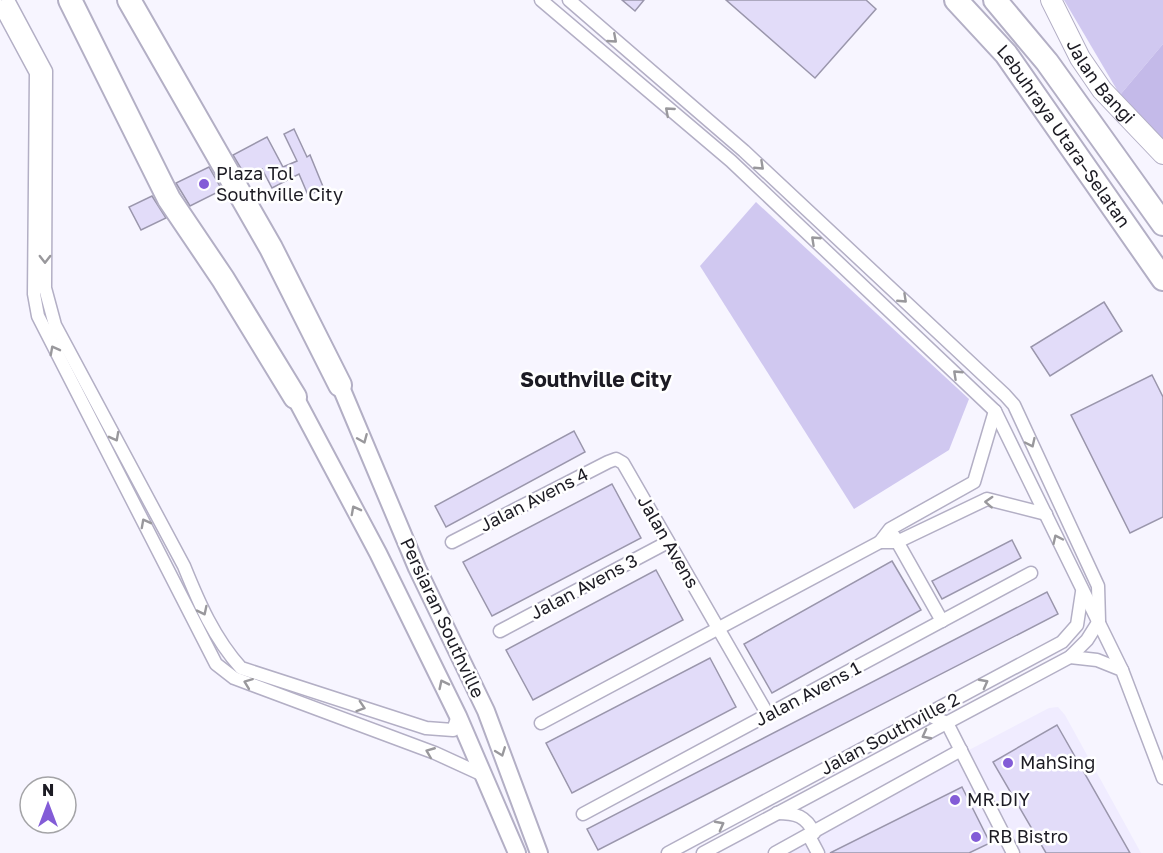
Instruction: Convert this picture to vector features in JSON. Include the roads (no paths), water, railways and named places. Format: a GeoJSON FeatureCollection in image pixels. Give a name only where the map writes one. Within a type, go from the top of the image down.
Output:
{"type":"FeatureCollection","features":[{"type":"Feature","properties":{"kind":"highway"},"geometry":{"type":"LineString","coordinates":[[70,0],[169,199],[223,279],[295,397]]}},
{"type":"Feature","properties":{"kind":"highway"},"geometry":{"type":"LineString","coordinates":[[129,0],[271,248],[340,385]]}},
{"type":"Feature","properties":{"kind":"highway","name":"Lebuhraya Utara–Selatan"},"geometry":{"type":"LineString","coordinates":[[956,0],[1006,54],[1038,97],[1163,279]]}},
{"type":"Feature","properties":{"kind":"highway","name":"Lebuhraya Utara–Selatan"},"geometry":{"type":"LineString","coordinates":[[994,0],[1047,62],[1163,224]]}},
{"type":"Feature","properties":{"kind":"main road","name":"Jalan Bangi"},"geometry":{"type":"LineString","coordinates":[[1051,0],[1080,58],[1102,90],[1163,154]]}},
{"type":"Feature","properties":{"kind":"main road","name":"Persiaran Southville"},"geometry":{"type":"LineString","coordinates":[[340,385],[417,568],[486,711],[539,853]]}},
{"type":"Feature","properties":{"kind":"main road","name":"Persiaran Southville"},"geometry":{"type":"LineString","coordinates":[[295,397],[378,553],[458,716],[517,853]]}},
{"type":"Feature","properties":{"kind":"street"},"geometry":{"type":"LineString","coordinates":[[8,0],[46,71],[45,288],[55,325],[184,566],[200,604],[224,650],[241,668],[426,728],[453,730],[458,716]]}},
{"type":"Feature","properties":{"kind":"street"},"geometry":{"type":"LineString","coordinates":[[541,0],[732,161],[995,411],[1122,670],[1163,778]]}},
{"type":"Feature","properties":{"kind":"street"},"geometry":{"type":"LineString","coordinates":[[569,0],[744,151],[1014,405],[1098,586],[1099,621]]}},
{"type":"Feature","properties":{"kind":"street"},"geometry":{"type":"LineString","coordinates":[[0,6],[36,73],[34,294],[38,316],[216,664],[234,678],[435,753],[483,776]]}},
{"type":"Feature","properties":{"kind":"street"},"geometry":{"type":"LineString","coordinates":[[541,723],[879,542],[890,529],[974,482],[995,411]]}},
{"type":"Feature","properties":{"kind":"street","name":"Jalan Avens 4"},"geometry":{"type":"LineString","coordinates":[[452,542],[616,459]]}},
{"type":"Feature","properties":{"kind":"street","name":"Jalan Avens"},"geometry":{"type":"LineString","coordinates":[[616,459],[623,463],[768,715]]}},
{"type":"Feature","properties":{"kind":"street"},"geometry":{"type":"LineString","coordinates":[[952,496],[960,510]]}},
{"type":"Feature","properties":{"kind":"street"},"geometry":{"type":"LineString","coordinates":[[879,542],[897,542],[960,510],[987,500],[1046,514]]}},
{"type":"Feature","properties":{"kind":"street"},"geometry":{"type":"LineString","coordinates":[[919,513],[927,527]]}},
{"type":"Feature","properties":{"kind":"street"},"geometry":{"type":"LineString","coordinates":[[890,529],[942,621]]}},
{"type":"Feature","properties":{"kind":"street","name":"Jalan Avens 3"},"geometry":{"type":"LineString","coordinates":[[500,631],[668,542]]}},
{"type":"Feature","properties":{"kind":"street","name":"Jalan Avens 1"},"geometry":{"type":"LineString","coordinates":[[584,814],[1031,573]]}},
{"type":"Feature","properties":{"kind":"street","name":"Jalan Southville 2"},"geometry":{"type":"LineString","coordinates":[[668,853],[1070,635],[1077,625],[1082,592]]}},
{"type":"Feature","properties":{"kind":"street","name":"Jalan Southville 2"},"geometry":{"type":"LineString","coordinates":[[703,853],[1070,657],[1087,640],[1099,621]]}},
{"type":"Feature","properties":{"kind":"street"},"geometry":{"type":"LineString","coordinates":[[1070,657],[1097,660],[1122,670]]}},
{"type":"Feature","properties":{"kind":"street"},"geometry":{"type":"LineString","coordinates":[[926,714],[947,723],[1013,853]]}},
{"type":"Feature","properties":{"kind":"street"},"geometry":{"type":"LineString","coordinates":[[775,853],[961,750]]}},
{"type":"Feature","properties":{"kind":"street"},"geometry":{"type":"LineString","coordinates":[[775,814],[792,813],[804,817],[818,853]]}},
{"type":"Feature","properties":{"kind":"place","name":"Plaza Tol Southville City"},"geometry":{"type":"Point","coordinates":[204,184]}},
{"type":"Feature","properties":{"kind":"place","name":"MahSing"},"geometry":{"type":"Point","coordinates":[1008,763]}},
{"type":"Feature","properties":{"kind":"place","name":"MR.DIY"},"geometry":{"type":"Point","coordinates":[955,800]}},
{"type":"Feature","properties":{"kind":"place","name":"RB Bistro"},"geometry":{"type":"Point","coordinates":[976,837]}},
{"type":"Feature","properties":{"kind":"district","name":"Southville City"},"geometry":{"type":"Point","coordinates":[596,380]}}]}
